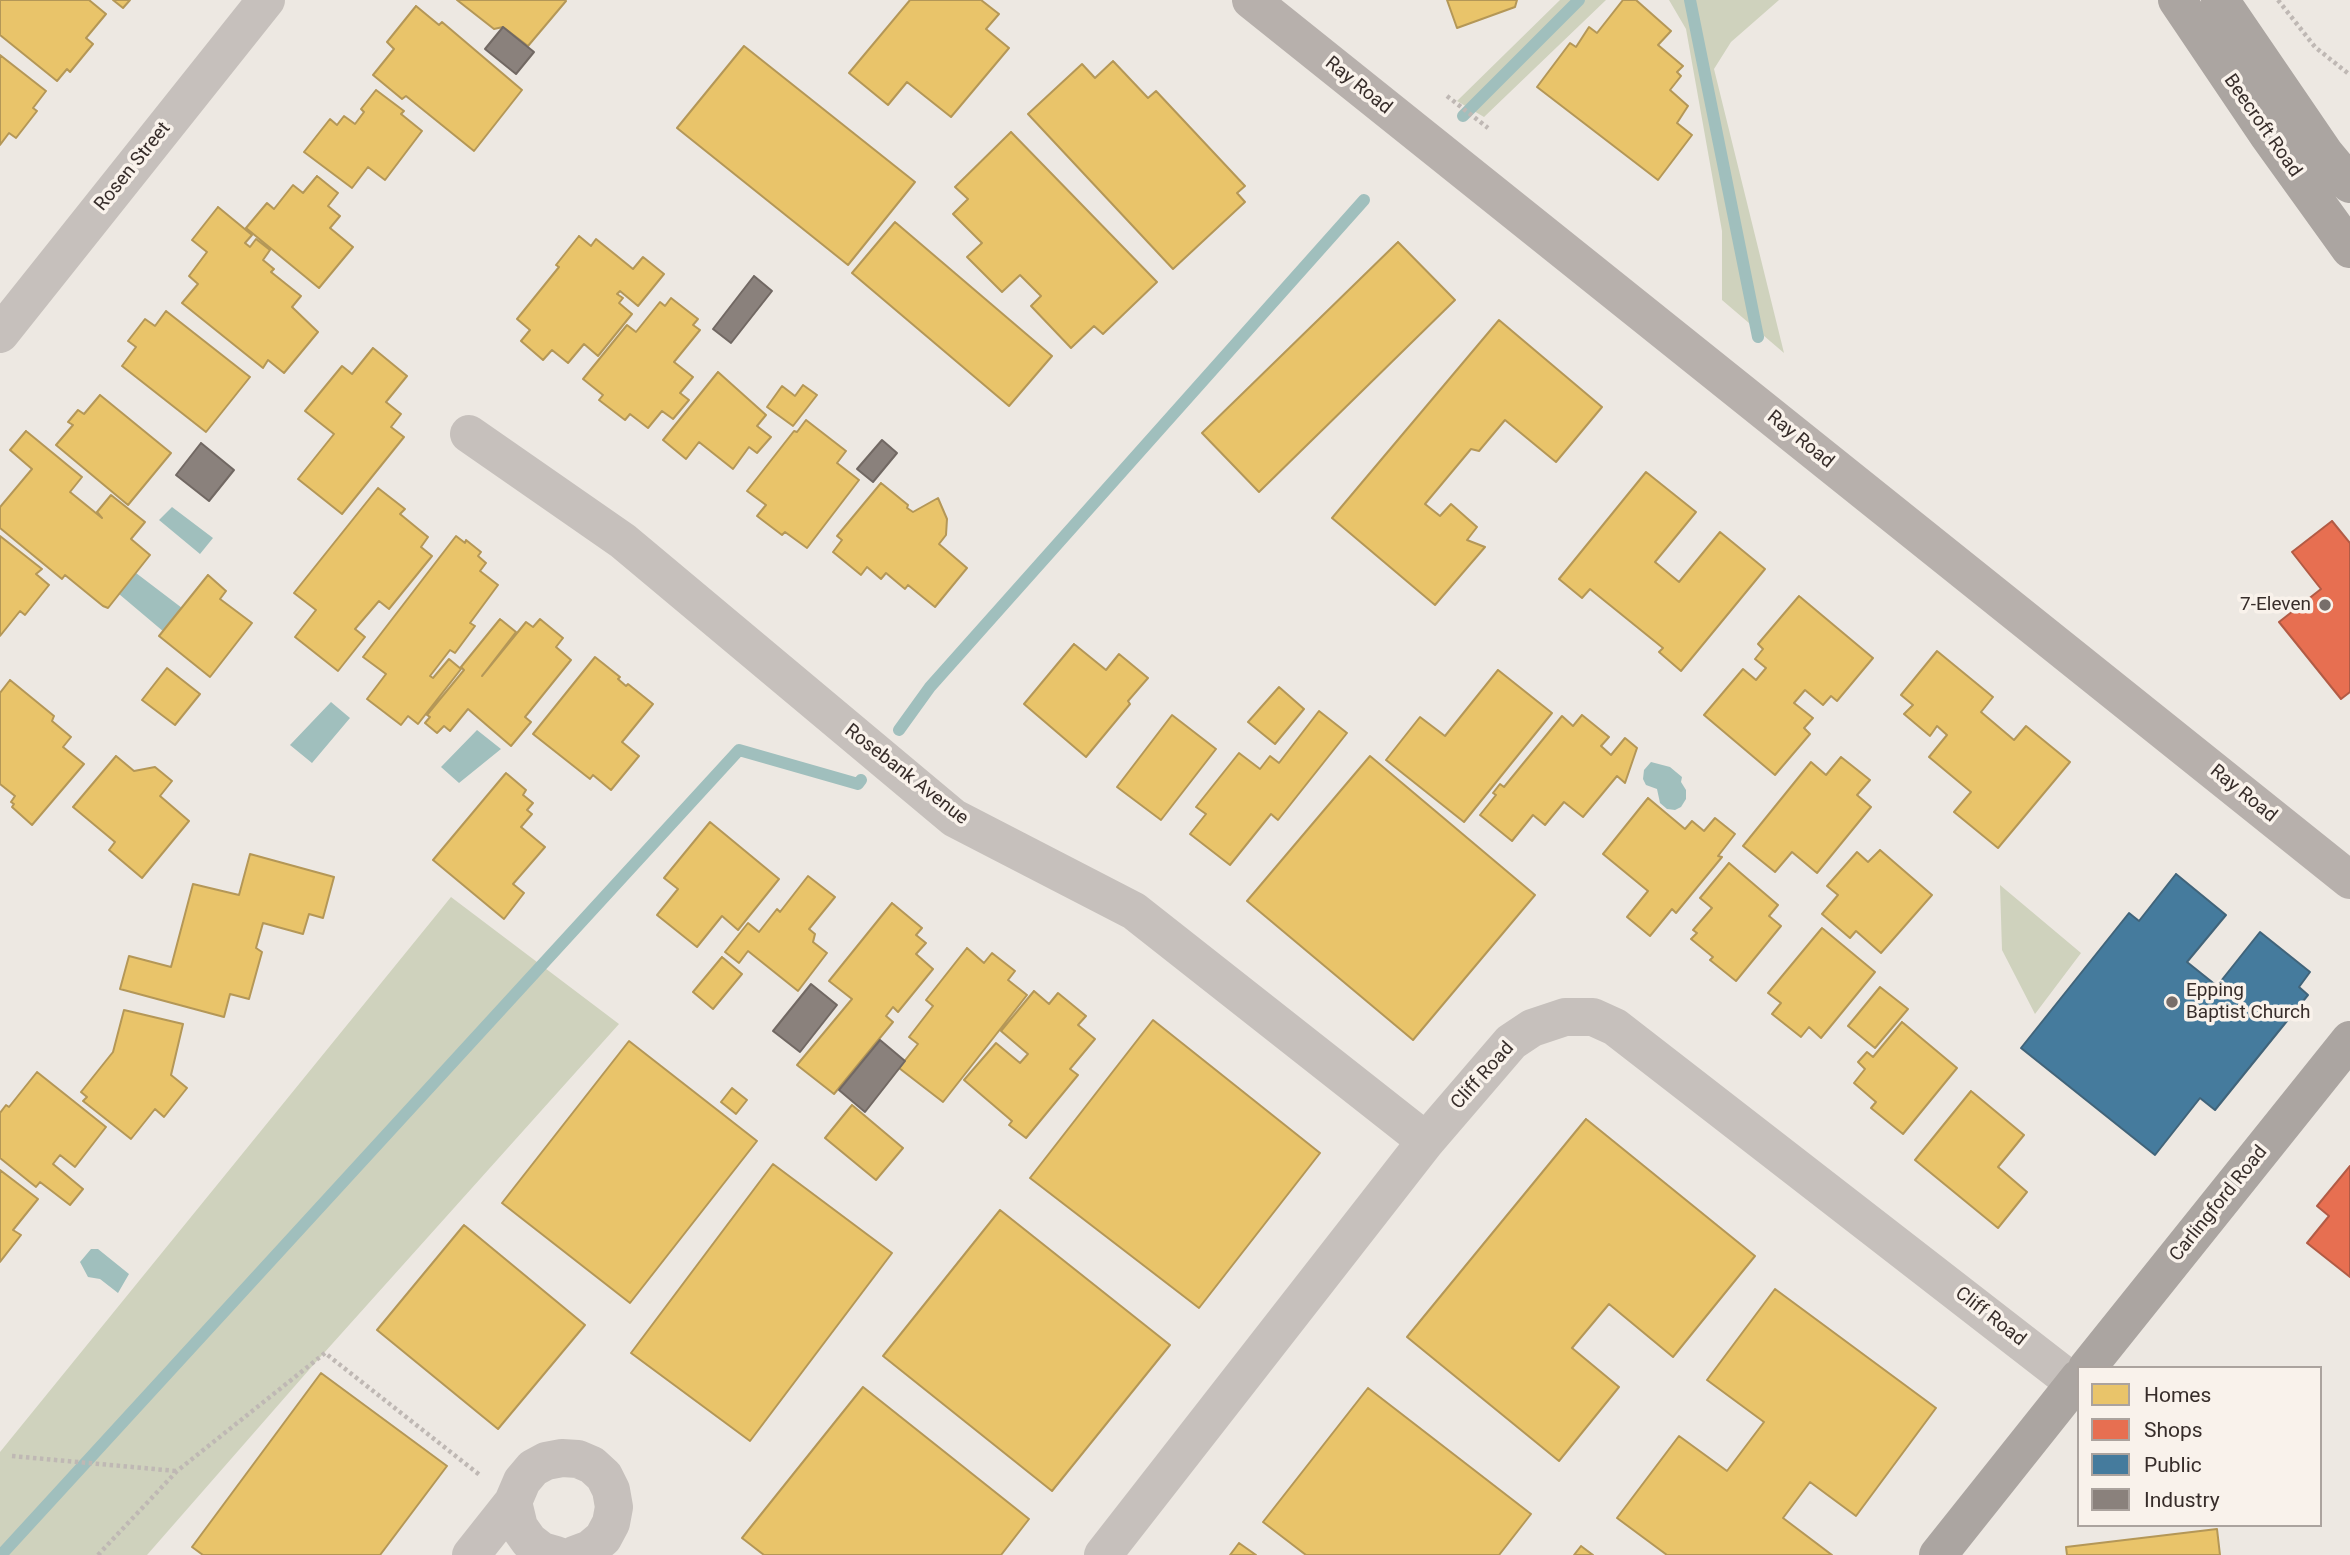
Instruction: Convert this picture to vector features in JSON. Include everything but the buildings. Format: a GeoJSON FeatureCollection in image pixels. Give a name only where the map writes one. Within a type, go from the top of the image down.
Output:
{"type":"FeatureCollection","features":[{"type":"Feature","properties":{"kind":"main road","name":"Beecroft Road"},"geometry":{"type":"LineString","coordinates":[[2177,0],[2267,135],[2350,249]]}},
{"type":"Feature","properties":{"kind":"main road","name":"Beecroft Road"},"geometry":{"type":"LineString","coordinates":[[2220,0],[2326,154],[2350,184]]}},
{"type":"Feature","properties":{"kind":"main road","name":"Carlingford Road"},"geometry":{"type":"LineString","coordinates":[[2088,1366],[2350,1040]]}},
{"type":"Feature","properties":{"kind":"main road","name":"Carlingford Road"},"geometry":{"type":"LineString","coordinates":[[1938,1555],[2077,1380]]}},
{"type":"Feature","properties":{"kind":"street","name":"Rosen Street"},"geometry":{"type":"LineString","coordinates":[[0,334],[266,0]]}},
{"type":"Feature","properties":{"kind":"street","name":"Ray Road"},"geometry":{"type":"LineString","coordinates":[[1251,0],[2350,880]]}},
{"type":"Feature","properties":{"kind":"street","name":"Rosebank Avenue"},"geometry":{"type":"LineString","coordinates":[[469,434],[623,541],[954,818],[1134,911],[1426,1141]]}},
{"type":"Feature","properties":{"kind":"street","name":"Cliff Road"},"geometry":{"type":"LineString","coordinates":[[1103,1555],[1426,1141],[1511,1042],[1532,1028],[1565,1017],[1593,1017],[1615,1027],[2077,1374]]}},
{"type":"Feature","properties":{"kind":"street"},"geometry":{"type":"LineString","coordinates":[[471,1555],[513,1502],[522,1481],[533,1468],[546,1461],[570,1458],[592,1465],[604,1476],[611,1490],[614,1507],[611,1523],[603,1538],[590,1549],[575,1554],[542,1551],[529,1541],[519,1527],[513,1502]]}},
{"type":"Feature","properties":{"kind":"path"},"geometry":{"type":"LineString","coordinates":[[2278,0],[2315,47],[2350,75]]}},
{"type":"Feature","properties":{"kind":"path"},"geometry":{"type":"LineString","coordinates":[[1447,96],[1488,128]]}},
{"type":"Feature","properties":{"kind":"path"},"geometry":{"type":"LineString","coordinates":[[98,1555],[177,1471],[325,1353],[513,1502]]}},
{"type":"Feature","properties":{"kind":"path"},"geometry":{"type":"LineString","coordinates":[[12,1456],[177,1471]]}},
{"type":"Feature","properties":{"kind":"green space"},"geometry":{"type":"Polygon","coordinates":[[[1560,0],[1606,0],[1484,117],[1457,101],[1560,0]]]}},
{"type":"Feature","properties":{"kind":"green space"},"geometry":{"type":"Polygon","coordinates":[[[1669,0],[1779,0],[1731,42],[1714,69],[1784,353],[1722,300],[1722,231],[1686,29],[1669,0]]]}},
{"type":"Feature","properties":{"kind":"green space"},"geometry":{"type":"Polygon","coordinates":[[[2000,885],[2081,953],[2035,1014],[2002,950],[2000,885]]]}},
{"type":"Feature","properties":{"kind":"green space"},"geometry":{"type":"Polygon","coordinates":[[[451,897],[619,1024],[147,1555],[0,1555],[0,1452],[451,897]]]}},
{"type":"Feature","properties":{"kind":"water"},"geometry":{"type":"Polygon","coordinates":[[[172,507],[213,538],[200,554],[159,520],[172,507]]]}},
{"type":"Feature","properties":{"kind":"water"},"geometry":{"type":"Polygon","coordinates":[[[136,573],[182,608],[164,632],[119,594],[136,573]]]}},
{"type":"Feature","properties":{"kind":"water"},"geometry":{"type":"Polygon","coordinates":[[[331,702],[350,718],[312,763],[290,745],[331,702]]]}},
{"type":"Feature","properties":{"kind":"water"},"geometry":{"type":"Polygon","coordinates":[[[477,730],[501,749],[459,783],[441,767],[477,730]]]}},
{"type":"Feature","properties":{"kind":"water"},"geometry":{"type":"Polygon","coordinates":[[[1651,762],[1670,767],[1682,777],[1686,799],[1681,807],[1675,810],[1667,809],[1660,803],[1657,789],[1646,785],[1643,779],[1644,770],[1651,762]]]}},
{"type":"Feature","properties":{"kind":"water"},"geometry":{"type":"Polygon","coordinates":[[[91,1249],[98,1249],[129,1274],[118,1293],[100,1279],[88,1277],[80,1262],[91,1249]]]}},
{"type":"Feature","properties":{"kind":"waterway"},"geometry":{"type":"LineString","coordinates":[[1463,116],[1579,0]]}},
{"type":"Feature","properties":{"kind":"waterway"},"geometry":{"type":"LineString","coordinates":[[1690,0],[1758,337]]}},
{"type":"Feature","properties":{"kind":"waterway"},"geometry":{"type":"LineString","coordinates":[[899,730],[930,687],[1364,200]]}},
{"type":"Feature","properties":{"kind":"waterway"},"geometry":{"type":"LineString","coordinates":[[1,1555],[739,750],[858,784],[861,780]]}},
{"type":"Feature","properties":{"kind":"place","name":"7-Eleven"},"geometry":{"type":"Point","coordinates":[2325,605]}},
{"type":"Feature","properties":{"kind":"place","name":"Epping Baptist Church"},"geometry":{"type":"Point","coordinates":[2172,1002]}}]}
